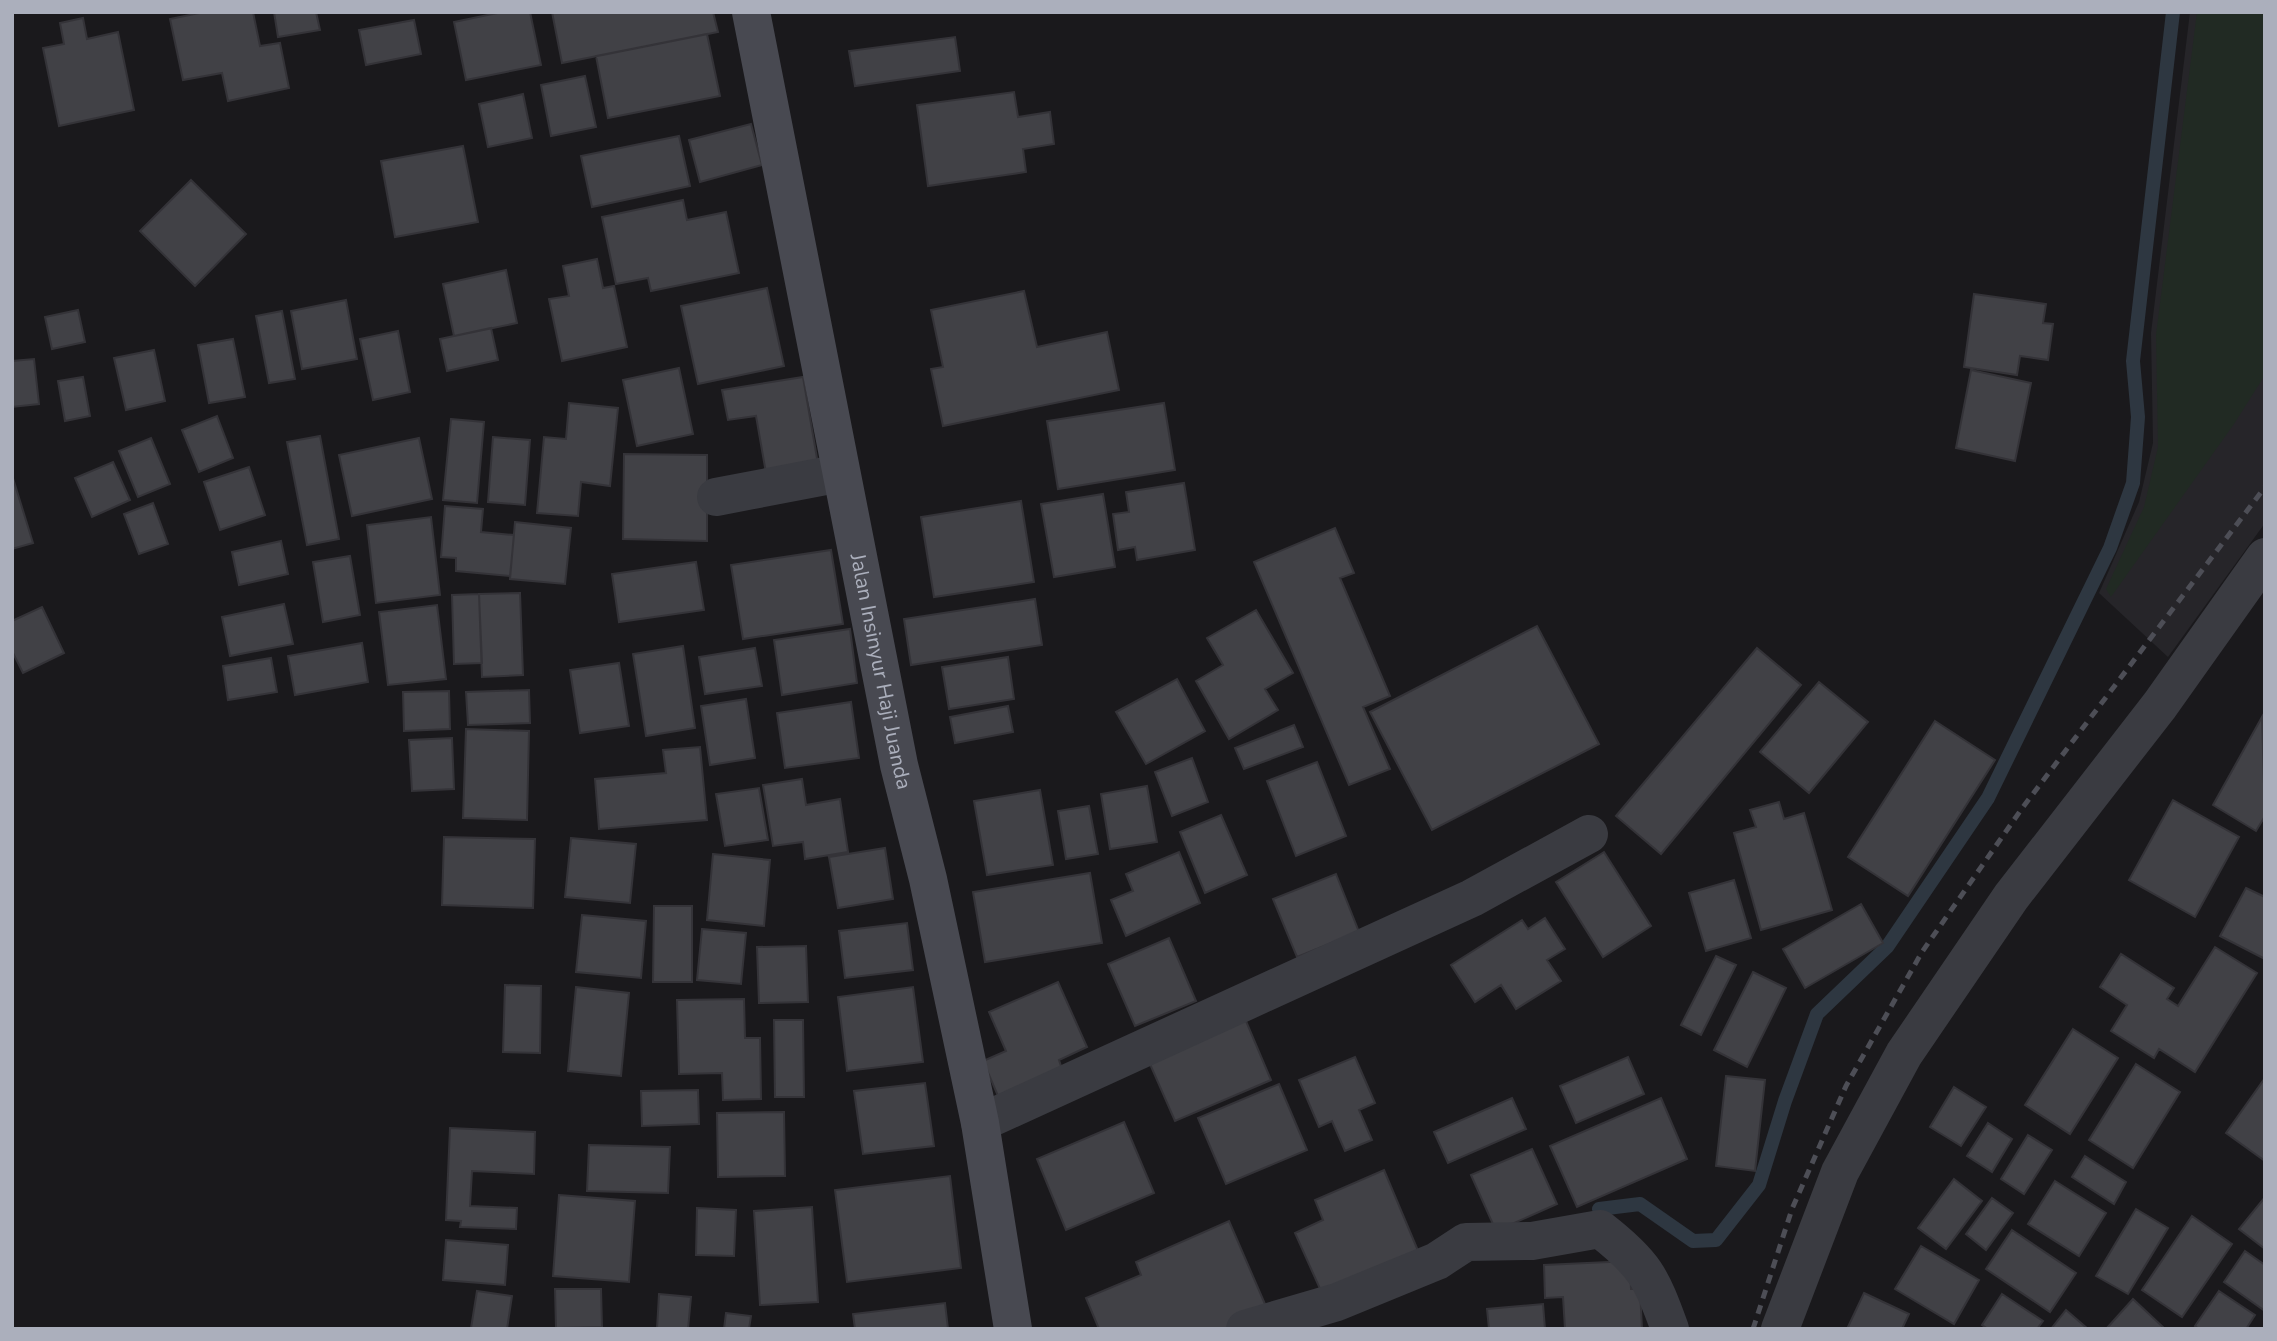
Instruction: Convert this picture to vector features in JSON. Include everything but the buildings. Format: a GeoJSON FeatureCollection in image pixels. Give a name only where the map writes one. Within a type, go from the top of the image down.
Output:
{"type":"FeatureCollection","features":[{"type":"Feature","properties":{"kind":"main road","name":"Jalan Insinyur Haji Juanda"},"geometry":{"type":"LineString","coordinates":[[751,12],[899,765],[928,879],[980,1123],[1013,1329]]}},
{"type":"Feature","properties":{"kind":"street"},"geometry":{"type":"LineString","coordinates":[[716,497],[841,473]]}},
{"type":"Feature","properties":{"kind":"street"},"geometry":{"type":"LineString","coordinates":[[1780,1329],[1840,1172],[1904,1054],[2011,897],[2160,705],[2265,557]]}},
{"type":"Feature","properties":{"kind":"street"},"geometry":{"type":"LineString","coordinates":[[980,1123],[1472,898],[1589,834]]}},
{"type":"Feature","properties":{"kind":"street"},"geometry":{"type":"LineString","coordinates":[[1245,1329],[1337,1302],[1437,1261],[1466,1242],[1488,1239],[1532,1241],[1600,1229],[1634,1256],[1647,1273],[1670,1329]]}},
{"type":"Feature","properties":{"kind":"shaded area"},"geometry":{"type":"Polygon","coordinates":[[[2190,12],[2265,12],[2265,523],[2168,657],[2099,593],[2139,502],[2153,443],[2151,333],[2190,12]]]}},
{"type":"Feature","properties":{"kind":"shaded area"},"geometry":{"type":"Polygon","coordinates":[[[2197,12],[2265,12],[2265,375],[2234,424],[2111,597],[2106,589],[2144,507],[2158,447],[2156,335],[2197,12]]]}},
{"type":"Feature","properties":{"kind":"waterway"},"geometry":{"type":"LineString","coordinates":[[1599,1209],[1640,1204],[1693,1241],[1716,1240],[1759,1185],[1785,1101],[1817,1014],[1887,947],[1988,798],[2110,548],[2133,483],[2138,417],[2133,361],[2173,12]]}},
{"type":"Feature","properties":{"kind":"railway"},"geometry":{"type":"LineString","coordinates":[[1753,1329],[1792,1209],[1846,1086],[1922,952],[2023,807],[2265,487]]}}]}
